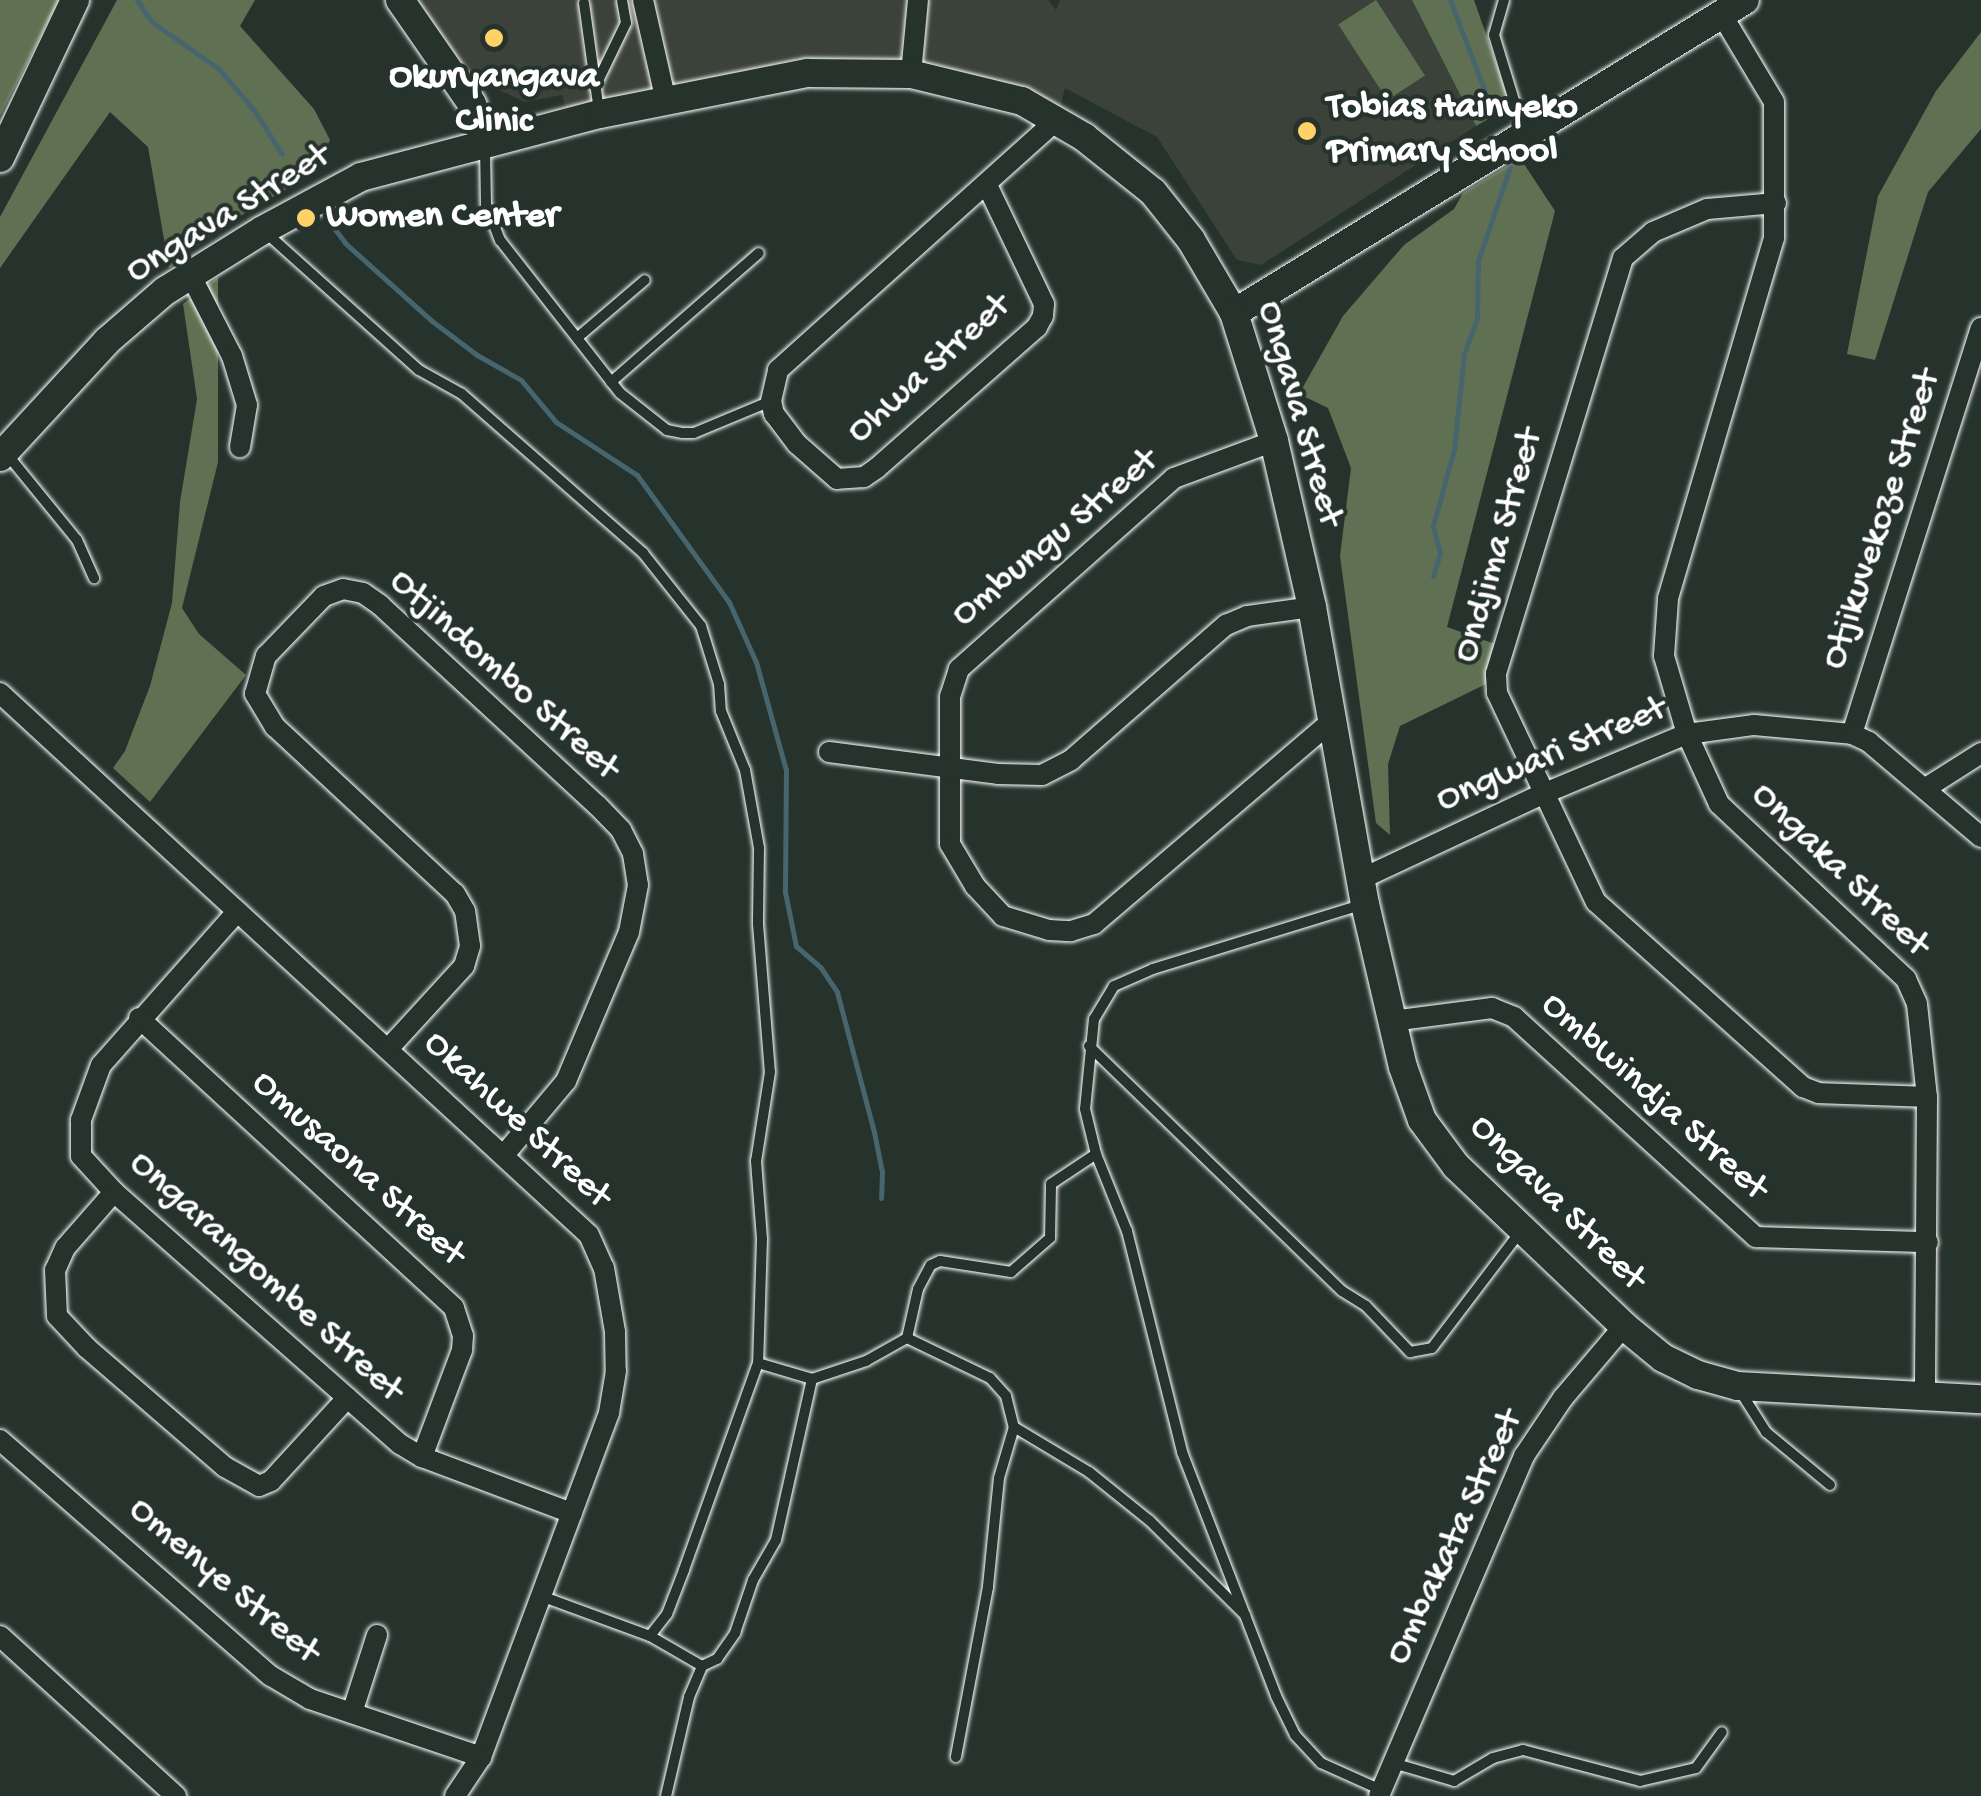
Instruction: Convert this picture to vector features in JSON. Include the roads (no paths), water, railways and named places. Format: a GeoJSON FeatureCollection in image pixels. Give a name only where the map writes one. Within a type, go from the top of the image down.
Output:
{"type":"FeatureCollection","features":[{"type":"Feature","properties":{"kind":"street"},"geometry":{"type":"LineString","coordinates":[[0,158],[75,0]]}},
{"type":"Feature","properties":{"kind":"street"},"geometry":{"type":"LineString","coordinates":[[400,0],[472,104],[485,143]]}},
{"type":"Feature","properties":{"kind":"street"},"geometry":{"type":"LineString","coordinates":[[643,0],[666,101]]}},
{"type":"Feature","properties":{"kind":"street"},"geometry":{"type":"LineString","coordinates":[[912,74],[918,0]]}},
{"type":"Feature","properties":{"kind":"street"},"geometry":{"type":"LineString","coordinates":[[1234,312],[1733,7]]}},
{"type":"Feature","properties":{"kind":"street","name":"Ongaka Street"},"geometry":{"type":"LineString","coordinates":[[1733,7],[1774,102],[1776,204],[1770,264],[1668,599],[1664,656],[1686,734],[1714,796],[1731,818],[1906,979],[1917,1004],[1927,1097],[1925,1396]]}},
{"type":"Feature","properties":{"kind":"street","name":"Ongava Street"},"geometry":{"type":"LineString","coordinates":[[2,454],[107,341],[165,291],[192,278],[263,230],[361,178],[485,143],[598,100],[666,101],[808,73],[912,74],[1022,101],[1057,120],[1125,169],[1166,206],[1234,312],[1274,441],[1312,607],[1363,892],[1392,1020],[1422,1120],[1456,1166],[1624,1326],[1664,1358],[1698,1376],[1738,1386],[1981,1400]]}},
{"type":"Feature","properties":{"kind":"street"},"geometry":{"type":"LineString","coordinates":[[771,401],[778,370],[1057,120]]}},
{"type":"Feature","properties":{"kind":"street","name":"Ohwa Street"},"geometry":{"type":"LineString","coordinates":[[771,401],[784,428],[836,480],[864,477],[1038,326],[1044,304],[987,185]]}},
{"type":"Feature","properties":{"kind":"street","name":"Ondjima Street"},"geometry":{"type":"LineString","coordinates":[[1776,204],[1708,208],[1670,223],[1640,241],[1623,258],[1614,276],[1496,674],[1497,694],[1596,902],[1789,1077],[1819,1093],[1927,1097]]}},
{"type":"Feature","properties":{"kind":"street"},"geometry":{"type":"LineString","coordinates":[[192,278],[232,356],[247,405],[240,447]]}},
{"type":"Feature","properties":{"kind":"street","name":"Otjikuvekoze Street"},"geometry":{"type":"LineString","coordinates":[[1852,734],[1981,328]]}},
{"type":"Feature","properties":{"kind":"street","name":"Ombungu Street"},"geometry":{"type":"LineString","coordinates":[[1274,441],[1174,478],[986,640],[954,676],[950,844],[975,886],[1012,921],[1071,931],[1110,913],[1334,719]]}},
{"type":"Feature","properties":{"kind":"street","name":"Otjindombo Street"},"geometry":{"type":"LineString","coordinates":[[388,1048],[464,966],[470,946],[465,911],[454,894],[274,728],[255,694],[266,656],[324,596],[343,589],[363,593],[394,618],[597,805],[621,830],[633,854],[638,884],[629,932],[566,1082],[504,1155]]}},
{"type":"Feature","properties":{"kind":"street"},"geometry":{"type":"LineString","coordinates":[[829,752],[1028,776],[1053,771],[1226,625],[1247,616],[1312,607]]}},
{"type":"Feature","properties":{"kind":"street","name":"Okahwe Street"},"geometry":{"type":"LineString","coordinates":[[0,693],[589,1235],[607,1285],[616,1332],[615,1392],[481,1758],[454,1796]]}},
{"type":"Feature","properties":{"kind":"street","name":"Ongwari Street"},"geometry":{"type":"LineString","coordinates":[[1363,892],[1545,792],[1686,734],[1754,725],[1852,734],[1889,756],[1981,837]]}},
{"type":"Feature","properties":{"kind":"street"},"geometry":{"type":"LineString","coordinates":[[1926,788],[1981,753]]}},
{"type":"Feature","properties":{"kind":"street","name":"Ongarangombe Street"},"geometry":{"type":"LineString","coordinates":[[236,913],[139,1018],[101,1066],[81,1120],[81,1156],[114,1192],[400,1444],[422,1457],[572,1513]]}},
{"type":"Feature","properties":{"kind":"street","name":"Ombwindja Street"},"geometry":{"type":"LineString","coordinates":[[1392,1020],[1471,1009],[1504,1011],[1756,1237],[1928,1242]]}},
{"type":"Feature","properties":{"kind":"street","name":"Omusaona Street"},"geometry":{"type":"LineString","coordinates":[[139,1018],[454,1308],[461,1324],[462,1350],[422,1457]]}},
{"type":"Feature","properties":{"kind":"street"},"geometry":{"type":"LineString","coordinates":[[114,1192],[64,1248],[55,1270],[55,1310],[87,1348],[225,1468],[259,1486],[271,1482],[347,1398]]}},
{"type":"Feature","properties":{"kind":"street","name":"Ombakata Street"},"geometry":{"type":"LineString","coordinates":[[1380,1793],[1524,1456],[1563,1398],[1624,1326]]}},
{"type":"Feature","properties":{"kind":"street","name":"Omenye Street"},"geometry":{"type":"LineString","coordinates":[[0,1440],[272,1676],[310,1699],[481,1758]]}},
{"type":"Feature","properties":{"kind":"street"},"geometry":{"type":"LineString","coordinates":[[352,1713],[377,1635]]}},
{"type":"Feature","properties":{"kind":"street"},"geometry":{"type":"LineString","coordinates":[[0,1636],[176,1796]]}},
{"type":"Feature","properties":{"kind":"lane"},"geometry":{"type":"LineString","coordinates":[[598,100],[626,23],[622,0]]}},
{"type":"Feature","properties":{"kind":"lane"},"geometry":{"type":"LineString","coordinates":[[1504,0],[1494,36],[1524,134]]}},
{"type":"Feature","properties":{"kind":"lane"},"geometry":{"type":"LineString","coordinates":[[584,3],[598,100]]}},
{"type":"Feature","properties":{"kind":"lane"},"geometry":{"type":"LineString","coordinates":[[485,143],[486,204],[500,240],[611,382],[668,430],[682,433],[694,433],[771,401]]}},
{"type":"Feature","properties":{"kind":"lane"},"geometry":{"type":"LineString","coordinates":[[263,230],[419,370],[462,394],[643,554],[702,626],[719,684],[721,711],[745,770],[760,848],[758,924],[770,1072],[756,1161],[762,1256],[758,1362],[667,1614],[650,1636]]}},
{"type":"Feature","properties":{"kind":"lane"},"geometry":{"type":"LineString","coordinates":[[611,382],[758,254]]}},
{"type":"Feature","properties":{"kind":"lane"},"geometry":{"type":"LineString","coordinates":[[577,338],[645,280]]}},
{"type":"Feature","properties":{"kind":"lane"},"geometry":{"type":"LineString","coordinates":[[2,454],[77,540],[94,578]]}},
{"type":"Feature","properties":{"kind":"lane"},"geometry":{"type":"LineString","coordinates":[[1363,892],[1114,986],[1094,1019],[1084,1109],[1096,1154],[1127,1231],[1182,1452],[1276,1696],[1296,1735],[1321,1764],[1380,1793]]}},
{"type":"Feature","properties":{"kind":"lane"},"geometry":{"type":"LineString","coordinates":[[1089,1046],[1410,1352],[1432,1348],[1522,1230]]}},
{"type":"Feature","properties":{"kind":"lane"},"geometry":{"type":"LineString","coordinates":[[758,1362],[812,1379],[866,1361],[907,1338],[918,1289],[931,1264],[940,1261],[1010,1272],[1050,1238],[1051,1184],[1096,1154]]}},
{"type":"Feature","properties":{"kind":"lane"},"geometry":{"type":"LineString","coordinates":[[907,1338],[990,1378],[1006,1396],[1014,1427],[998,1478],[988,1587],[956,1758]]}},
{"type":"Feature","properties":{"kind":"lane"},"geometry":{"type":"LineString","coordinates":[[666,1796],[689,1697],[702,1666],[717,1658],[735,1634],[753,1580],[776,1540],[812,1379]]}},
{"type":"Feature","properties":{"kind":"lane"},"geometry":{"type":"LineString","coordinates":[[1738,1386],[1749,1410],[1766,1432],[1830,1485]]}},
{"type":"Feature","properties":{"kind":"lane"},"geometry":{"type":"LineString","coordinates":[[1014,1427],[1088,1472],[1150,1521],[1246,1616]]}},
{"type":"Feature","properties":{"kind":"lane"},"geometry":{"type":"LineString","coordinates":[[540,1596],[650,1636],[702,1666]]}},
{"type":"Feature","properties":{"kind":"lane"},"geometry":{"type":"LineString","coordinates":[[1392,1762],[1454,1782],[1493,1758],[1524,1750],[1640,1781],[1696,1768],[1722,1732]]}},
{"type":"Feature","properties":{"kind":"waterway"},"geometry":{"type":"LineString","coordinates":[[137,0],[152,22],[219,69],[254,110],[282,154]]}},
{"type":"Feature","properties":{"kind":"waterway"},"geometry":{"type":"LineString","coordinates":[[1450,0],[1494,115]]}},
{"type":"Feature","properties":{"kind":"waterway"},"geometry":{"type":"LineString","coordinates":[[1433,576],[1440,553],[1433,526],[1454,449],[1464,354],[1477,318],[1478,261],[1510,167]]}},
{"type":"Feature","properties":{"kind":"waterway"},"geometry":{"type":"LineString","coordinates":[[325,216],[345,243],[432,321],[477,355],[521,380],[556,422],[637,475],[729,602],[756,662],[786,770],[785,892],[796,946],[821,968],[837,992],[874,1132],[882,1172],[881,1198]]}},
{"type":"Feature","properties":{"kind":"place","name":"Okuryangava Clinic"},"geometry":{"type":"Point","coordinates":[494,38]}},
{"type":"Feature","properties":{"kind":"place","name":"Tobias Hainyeko Primary School"},"geometry":{"type":"Point","coordinates":[1307,131]}},
{"type":"Feature","properties":{"kind":"place","name":"Women Center"},"geometry":{"type":"Point","coordinates":[306,218]}}]}
